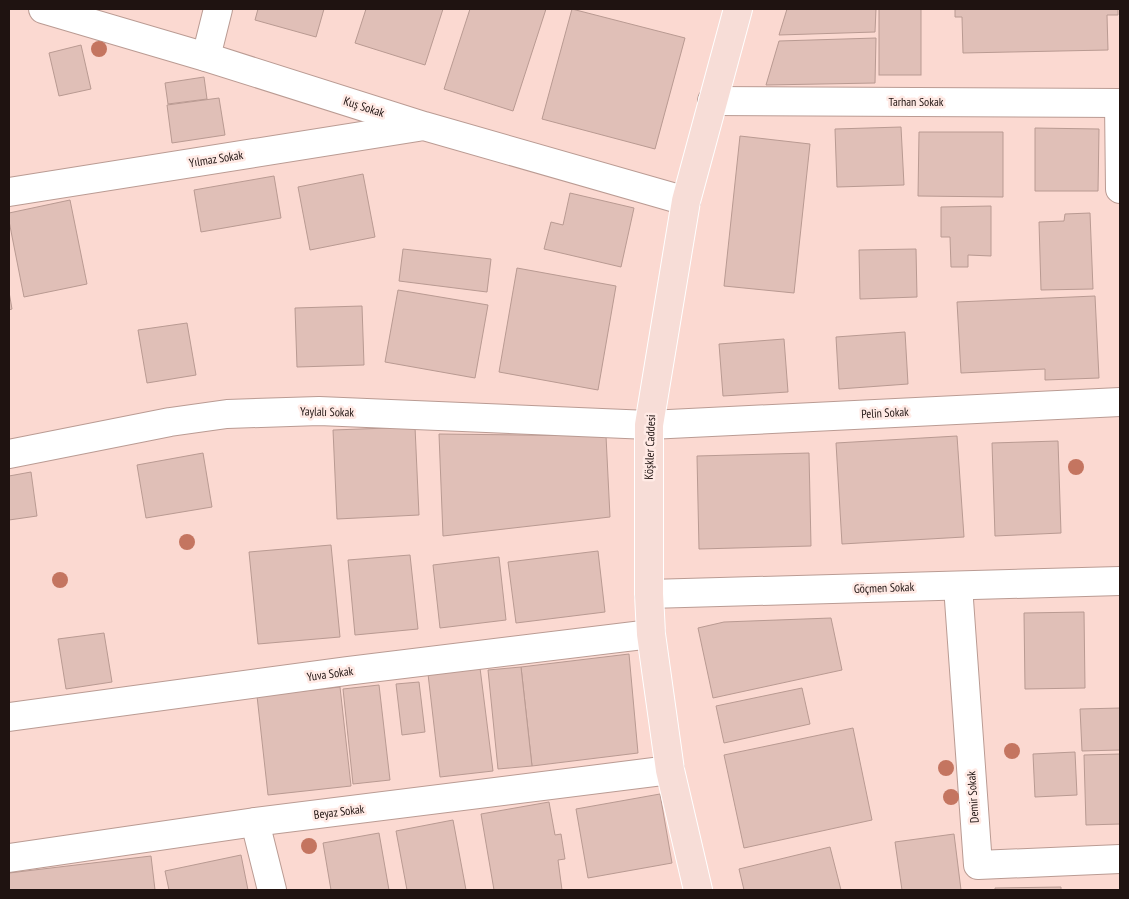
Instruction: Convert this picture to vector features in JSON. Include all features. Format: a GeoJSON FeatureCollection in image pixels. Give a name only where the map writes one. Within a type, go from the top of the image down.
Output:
{"type":"FeatureCollection","features":[{"type":"Feature","properties":{"kind":"main road","name":"Köşkler Caddesi"},"geometry":{"type":"LineString","coordinates":[[698,890],[670,770],[651,634],[649,594],[649,425],[686,201],[738,9]]}},
{"type":"Feature","properties":{"kind":"street","name":"Kuş Sokak"},"geometry":{"type":"LineString","coordinates":[[43,9],[206,56],[424,126],[686,201]]}},
{"type":"Feature","properties":{"kind":"street"},"geometry":{"type":"LineString","coordinates":[[206,56],[218,9]]}},
{"type":"Feature","properties":{"kind":"street","name":"Tarhan Sokak"},"geometry":{"type":"LineString","coordinates":[[712,101],[1120,103]]}},
{"type":"Feature","properties":{"kind":"street"},"geometry":{"type":"LineString","coordinates":[[1120,103],[1120,189]]}},
{"type":"Feature","properties":{"kind":"street","name":"Yılmaz Sokak"},"geometry":{"type":"LineString","coordinates":[[9,192],[424,126]]}},
{"type":"Feature","properties":{"kind":"street","name":"Pelin Sokak"},"geometry":{"type":"LineString","coordinates":[[649,425],[1120,402]]}},
{"type":"Feature","properties":{"kind":"street","name":"Yaylalı Sokak"},"geometry":{"type":"LineString","coordinates":[[9,454],[170,422],[227,414],[263,412],[319,411],[649,425]]}},
{"type":"Feature","properties":{"kind":"street","name":"Göçmen Sokak"},"geometry":{"type":"LineString","coordinates":[[649,594],[1120,581]]}},
{"type":"Feature","properties":{"kind":"street","name":"Demir Sokak"},"geometry":{"type":"LineString","coordinates":[[958,586],[978,865],[1120,859]]}},
{"type":"Feature","properties":{"kind":"street","name":"Yuva Sokak"},"geometry":{"type":"LineString","coordinates":[[9,717],[347,671],[651,634]]}},
{"type":"Feature","properties":{"kind":"street","name":"Beyaz Sokak"},"geometry":{"type":"LineString","coordinates":[[9,858],[255,822],[670,770]]}},
{"type":"Feature","properties":{"kind":"street"},"geometry":{"type":"LineString","coordinates":[[255,822],[272,890]]}},
{"type":"Feature","properties":{"kind":"building"},"geometry":{"type":"Polygon","coordinates":[[[258,9],[324,9],[316,37],[255,20],[258,9]]]}},
{"type":"Feature","properties":{"kind":"building"},"geometry":{"type":"Polygon","coordinates":[[[366,9],[443,9],[425,65],[355,43],[366,9]]]}},
{"type":"Feature","properties":{"kind":"building"},"geometry":{"type":"Polygon","coordinates":[[[470,9],[546,9],[513,111],[444,89],[470,9]]]}},
{"type":"Feature","properties":{"kind":"building"},"geometry":{"type":"Polygon","coordinates":[[[572,9],[685,38],[655,149],[542,119],[572,9]]]}},
{"type":"Feature","properties":{"kind":"building"},"geometry":{"type":"Polygon","coordinates":[[[787,9],[876,9],[875,32],[779,35],[787,9]]]}},
{"type":"Feature","properties":{"kind":"building"},"geometry":{"type":"Polygon","coordinates":[[[879,9],[921,9],[921,75],[879,75],[879,9]]]}},
{"type":"Feature","properties":{"kind":"building"},"geometry":{"type":"Polygon","coordinates":[[[955,9],[1118,9],[1118,15],[1107,15],[1108,50],[963,53],[962,17],[955,17],[955,9]]]}},
{"type":"Feature","properties":{"kind":"building"},"geometry":{"type":"Polygon","coordinates":[[[876,38],[875,83],[766,85],[779,41],[876,38]]]}},
{"type":"Feature","properties":{"kind":"building"},"geometry":{"type":"Polygon","coordinates":[[[81,45],[91,89],[59,96],[49,53],[81,45]]]}},
{"type":"Feature","properties":{"kind":"building"},"geometry":{"type":"Polygon","coordinates":[[[204,77],[207,99],[168,104],[165,83],[204,77]]]}},
{"type":"Feature","properties":{"kind":"building"},"geometry":{"type":"Polygon","coordinates":[[[219,98],[225,135],[172,143],[167,105],[219,98]]]}},
{"type":"Feature","properties":{"kind":"building"},"geometry":{"type":"Polygon","coordinates":[[[901,127],[904,185],[837,187],[835,129],[901,127]]]}},
{"type":"Feature","properties":{"kind":"building"},"geometry":{"type":"Polygon","coordinates":[[[1035,128],[1099,129],[1098,191],[1035,191],[1035,128]]]}},
{"type":"Feature","properties":{"kind":"building"},"geometry":{"type":"Polygon","coordinates":[[[919,132],[1003,132],[1003,197],[918,196],[919,132]]]}},
{"type":"Feature","properties":{"kind":"building"},"geometry":{"type":"Polygon","coordinates":[[[740,136],[810,144],[794,293],[724,286],[740,136]]]}},
{"type":"Feature","properties":{"kind":"building"},"geometry":{"type":"Polygon","coordinates":[[[363,174],[375,237],[310,250],[298,187],[363,174]]]}},
{"type":"Feature","properties":{"kind":"building"},"geometry":{"type":"Polygon","coordinates":[[[274,176],[281,218],[201,232],[194,190],[274,176]]]}},
{"type":"Feature","properties":{"kind":"building"},"geometry":{"type":"Polygon","coordinates":[[[570,193],[634,208],[621,267],[544,249],[551,222],[563,225],[570,193]]]}},
{"type":"Feature","properties":{"kind":"building"},"geometry":{"type":"Polygon","coordinates":[[[70,200],[87,284],[24,297],[9,213],[70,200]]]}},
{"type":"Feature","properties":{"kind":"building"},"geometry":{"type":"Polygon","coordinates":[[[991,206],[991,256],[968,255],[968,267],[951,267],[950,237],[941,237],[941,207],[991,206]]]}},
{"type":"Feature","properties":{"kind":"building"},"geometry":{"type":"Polygon","coordinates":[[[1090,213],[1093,289],[1041,290],[1039,222],[1064,221],[1065,214],[1090,213]]]}},
{"type":"Feature","properties":{"kind":"building"},"geometry":{"type":"Polygon","coordinates":[[[403,249],[491,259],[487,292],[399,281],[403,249]]]}},
{"type":"Feature","properties":{"kind":"building"},"geometry":{"type":"Polygon","coordinates":[[[916,249],[917,297],[860,299],[859,250],[916,249]]]}},
{"type":"Feature","properties":{"kind":"building"},"geometry":{"type":"Polygon","coordinates":[[[517,268],[616,286],[598,390],[499,372],[517,268]]]}},
{"type":"Feature","properties":{"kind":"building"},"geometry":{"type":"Polygon","coordinates":[[[398,290],[488,305],[475,378],[385,362],[398,290]]]}},
{"type":"Feature","properties":{"kind":"building"},"geometry":{"type":"Polygon","coordinates":[[[9,292],[12,309],[9,310],[9,292]]]}},
{"type":"Feature","properties":{"kind":"building"},"geometry":{"type":"Polygon","coordinates":[[[1095,296],[1099,378],[1045,380],[1045,369],[961,373],[957,302],[1095,296]]]}},
{"type":"Feature","properties":{"kind":"building"},"geometry":{"type":"Polygon","coordinates":[[[362,306],[364,365],[297,367],[295,308],[362,306]]]}},
{"type":"Feature","properties":{"kind":"building"},"geometry":{"type":"Polygon","coordinates":[[[187,323],[196,375],[147,383],[138,330],[187,323]]]}},
{"type":"Feature","properties":{"kind":"building"},"geometry":{"type":"Polygon","coordinates":[[[905,332],[908,384],[839,389],[836,337],[905,332]]]}},
{"type":"Feature","properties":{"kind":"building"},"geometry":{"type":"Polygon","coordinates":[[[784,339],[788,392],[723,396],[719,344],[784,339]]]}},
{"type":"Feature","properties":{"kind":"building"},"geometry":{"type":"Polygon","coordinates":[[[415,427],[419,515],[337,519],[333,430],[415,427]]]}},
{"type":"Feature","properties":{"kind":"building"},"geometry":{"type":"Polygon","coordinates":[[[439,434],[606,436],[610,517],[443,536],[439,434]]]}},
{"type":"Feature","properties":{"kind":"building"},"geometry":{"type":"Polygon","coordinates":[[[957,436],[964,537],[842,544],[836,443],[957,436]]]}},
{"type":"Feature","properties":{"kind":"building"},"geometry":{"type":"Polygon","coordinates":[[[1058,441],[1061,533],[995,536],[992,443],[1058,441]]]}},
{"type":"Feature","properties":{"kind":"building"},"geometry":{"type":"Polygon","coordinates":[[[203,453],[212,507],[146,518],[137,465],[203,453]]]}},
{"type":"Feature","properties":{"kind":"building"},"geometry":{"type":"Polygon","coordinates":[[[809,453],[811,546],[699,549],[697,456],[809,453]]]}},
{"type":"Feature","properties":{"kind":"building"},"geometry":{"type":"Polygon","coordinates":[[[31,472],[37,516],[9,520],[9,476],[31,472]]]}},
{"type":"Feature","properties":{"kind":"building"},"geometry":{"type":"Polygon","coordinates":[[[331,545],[340,637],[258,644],[249,552],[331,545]]]}},
{"type":"Feature","properties":{"kind":"building"},"geometry":{"type":"Polygon","coordinates":[[[598,551],[605,612],[516,623],[508,562],[598,551]]]}},
{"type":"Feature","properties":{"kind":"building"},"geometry":{"type":"Polygon","coordinates":[[[410,555],[418,629],[355,635],[348,560],[410,555]]]}},
{"type":"Feature","properties":{"kind":"building"},"geometry":{"type":"Polygon","coordinates":[[[499,557],[506,620],[440,628],[433,565],[499,557]]]}},
{"type":"Feature","properties":{"kind":"building"},"geometry":{"type":"Polygon","coordinates":[[[1084,612],[1085,688],[1025,689],[1024,613],[1084,612]]]}},
{"type":"Feature","properties":{"kind":"building"},"geometry":{"type":"Polygon","coordinates":[[[831,618],[842,670],[713,698],[698,628],[724,622],[831,618]]]}},
{"type":"Feature","properties":{"kind":"building"},"geometry":{"type":"Polygon","coordinates":[[[104,633],[112,682],[66,689],[58,639],[104,633]]]}},
{"type":"Feature","properties":{"kind":"building"},"geometry":{"type":"Polygon","coordinates":[[[629,654],[638,753],[532,766],[521,667],[629,654]]]}},
{"type":"Feature","properties":{"kind":"building"},"geometry":{"type":"Polygon","coordinates":[[[521,667],[532,766],[498,769],[488,670],[521,667]]]}},
{"type":"Feature","properties":{"kind":"building"},"geometry":{"type":"Polygon","coordinates":[[[480,668],[493,771],[440,777],[428,674],[480,668]]]}},
{"type":"Feature","properties":{"kind":"building"},"geometry":{"type":"Polygon","coordinates":[[[419,682],[425,732],[402,735],[396,684],[419,682]]]}},
{"type":"Feature","properties":{"kind":"building"},"geometry":{"type":"Polygon","coordinates":[[[379,685],[390,780],[353,784],[343,689],[379,685]]]}},
{"type":"Feature","properties":{"kind":"building"},"geometry":{"type":"Polygon","coordinates":[[[340,687],[351,786],[268,795],[257,696],[340,687]]]}},
{"type":"Feature","properties":{"kind":"building"},"geometry":{"type":"Polygon","coordinates":[[[802,688],[810,724],[724,743],[716,706],[802,688]]]}},
{"type":"Feature","properties":{"kind":"building"},"geometry":{"type":"Polygon","coordinates":[[[1120,708],[1120,750],[1082,751],[1080,709],[1120,708]]]}},
{"type":"Feature","properties":{"kind":"building"},"geometry":{"type":"Polygon","coordinates":[[[853,728],[872,820],[744,848],[724,755],[853,728]]]}},
{"type":"Feature","properties":{"kind":"building"},"geometry":{"type":"Polygon","coordinates":[[[1075,752],[1077,795],[1035,797],[1033,754],[1075,752]]]}},
{"type":"Feature","properties":{"kind":"building"},"geometry":{"type":"Polygon","coordinates":[[[1120,754],[1120,824],[1086,825],[1084,755],[1120,754]]]}},
{"type":"Feature","properties":{"kind":"building"},"geometry":{"type":"Polygon","coordinates":[[[660,794],[672,863],[588,878],[576,809],[660,794]]]}},
{"type":"Feature","properties":{"kind":"building"},"geometry":{"type":"Polygon","coordinates":[[[549,802],[555,835],[561,834],[565,859],[558,860],[562,890],[494,890],[481,814],[549,802]]]}},
{"type":"Feature","properties":{"kind":"building"},"geometry":{"type":"Polygon","coordinates":[[[453,820],[466,890],[407,890],[396,831],[453,820]]]}},
{"type":"Feature","properties":{"kind":"building"},"geometry":{"type":"Polygon","coordinates":[[[379,833],[389,890],[331,890],[323,843],[379,833]]]}},
{"type":"Feature","properties":{"kind":"building"},"geometry":{"type":"Polygon","coordinates":[[[954,834],[961,890],[902,890],[895,842],[954,834]]]}},
{"type":"Feature","properties":{"kind":"building"},"geometry":{"type":"Polygon","coordinates":[[[830,847],[841,890],[744,890],[739,869],[830,847]]]}},
{"type":"Feature","properties":{"kind":"building"},"geometry":{"type":"Polygon","coordinates":[[[241,855],[248,890],[169,890],[165,871],[241,855]]]}},
{"type":"Feature","properties":{"kind":"building"},"geometry":{"type":"Polygon","coordinates":[[[151,856],[155,890],[9,890],[9,873],[151,856]]]}},
{"type":"Feature","properties":{"kind":"building"},"geometry":{"type":"Polygon","coordinates":[[[1061,887],[1061,890],[995,890],[995,888],[1061,887]]]}}]}
